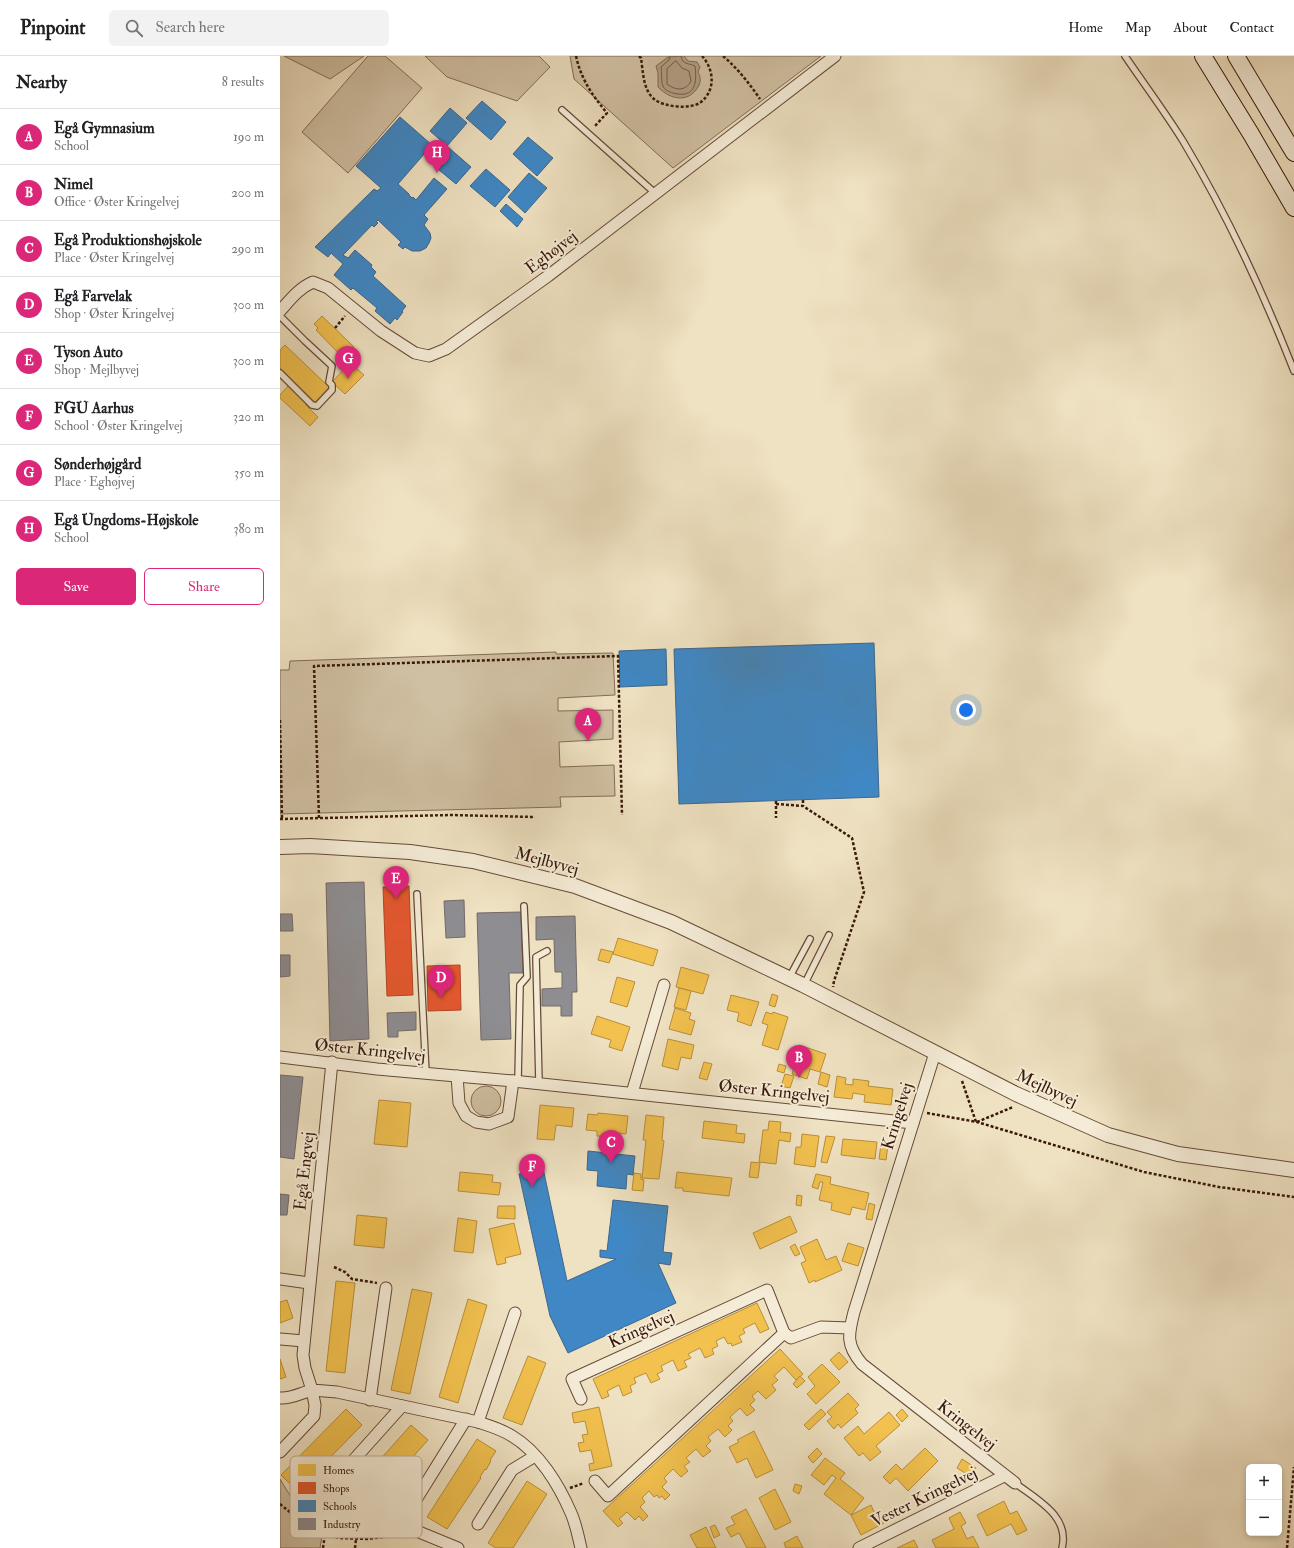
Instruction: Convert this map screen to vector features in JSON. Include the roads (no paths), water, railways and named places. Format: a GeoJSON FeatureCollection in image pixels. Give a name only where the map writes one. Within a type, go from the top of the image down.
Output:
{"type":"FeatureCollection","features":[{"type":"Feature","properties":{"kind":"main road"},"geometry":{"type":"LineString","coordinates":[[1203,56],[1294,208]]}},
{"type":"Feature","properties":{"kind":"main road"},"geometry":{"type":"LineString","coordinates":[[1236,56],[1294,152]]}},
{"type":"Feature","properties":{"kind":"street","name":"Eghøjvej"},"geometry":{"type":"LineString","coordinates":[[280,311],[305,285],[313,282],[328,288],[381,332],[415,353],[430,356],[446,349],[548,276],[834,56]]}},
{"type":"Feature","properties":{"kind":"street","name":"Mejlbyvej"},"geometry":{"type":"LineString","coordinates":[[280,847],[310,846],[410,852],[473,860],[575,886],[671,922],[789,978],[956,1064],[1030,1100],[1108,1135],[1178,1154],[1294,1170]]}},
{"type":"Feature","properties":{"kind":"street"},"geometry":{"type":"LineString","coordinates":[[632,1093],[664,985]]}},
{"type":"Feature","properties":{"kind":"street","name":"Kringelvej"},"geometry":{"type":"LineString","coordinates":[[935,1053],[850,1328],[849,1337],[851,1347],[862,1364],[1004,1476],[1015,1483]]}},
{"type":"Feature","properties":{"kind":"street","name":"Øster Kringelvej"},"geometry":{"type":"LineString","coordinates":[[280,1057],[332,1062],[377,1069],[539,1083],[913,1123]]}},
{"type":"Feature","properties":{"kind":"street","name":"Egå Engvej"},"geometry":{"type":"LineString","coordinates":[[280,1452],[314,1416],[315,1405],[312,1390],[304,1368],[303,1355],[332,1062]]}},
{"type":"Feature","properties":{"kind":"street"},"geometry":{"type":"LineString","coordinates":[[457,1076],[460,1103],[466,1116],[476,1122],[490,1124],[508,1117],[516,1081]]}},
{"type":"Feature","properties":{"kind":"street"},"geometry":{"type":"LineString","coordinates":[[280,1279],[309,1283]]}},
{"type":"Feature","properties":{"kind":"street"},"geometry":{"type":"LineString","coordinates":[[370,1400],[386,1288]]}},
{"type":"Feature","properties":{"kind":"street","name":"Kringelvej"},"geometry":{"type":"LineString","coordinates":[[581,1399],[572,1379],[767,1290],[784,1333]]}},
{"type":"Feature","properties":{"kind":"street"},"geometry":{"type":"LineString","coordinates":[[478,1422],[515,1314]]}},
{"type":"Feature","properties":{"kind":"street"},"geometry":{"type":"LineString","coordinates":[[595,1481],[608,1496],[784,1333],[791,1338],[821,1327],[850,1328]]}},
{"type":"Feature","properties":{"kind":"street"},"geometry":{"type":"LineString","coordinates":[[280,1339],[304,1341]]}},
{"type":"Feature","properties":{"kind":"street"},"geometry":{"type":"LineString","coordinates":[[280,1398],[287,1399],[297,1394],[312,1390],[337,1392],[466,1419],[497,1428],[514,1437],[528,1448],[541,1463],[572,1513],[581,1548]]}},
{"type":"Feature","properties":{"kind":"street"},"geometry":{"type":"LineString","coordinates":[[357,1456],[402,1406]]}},
{"type":"Feature","properties":{"kind":"street"},"geometry":{"type":"LineString","coordinates":[[422,1490],[466,1419]]}},
{"type":"Feature","properties":{"kind":"street"},"geometry":{"type":"LineString","coordinates":[[478,1524],[512,1470],[535,1456]]}},
{"type":"Feature","properties":{"kind":"street","name":"Vester Kringelvej"},"geometry":{"type":"LineString","coordinates":[[859,1548],[1004,1476]]}},
{"type":"Feature","properties":{"kind":"street"},"geometry":{"type":"LineString","coordinates":[[422,1533],[458,1548]]}},
{"type":"Feature","properties":{"kind":"lane"},"geometry":{"type":"LineString","coordinates":[[1125,56],[1164,112],[1203,177],[1255,278],[1294,371]]}},
{"type":"Feature","properties":{"kind":"lane"},"geometry":{"type":"LineString","coordinates":[[562,110],[655,193]]}},
{"type":"Feature","properties":{"kind":"lane"},"geometry":{"type":"LineString","coordinates":[[280,316],[304,341],[332,366],[329,382],[332,386],[332,390],[316,406],[312,405],[280,373]]}},
{"type":"Feature","properties":{"kind":"lane"},"geometry":{"type":"LineString","coordinates":[[417,894],[426,1073]]}},
{"type":"Feature","properties":{"kind":"lane"},"geometry":{"type":"LineString","coordinates":[[516,1081],[520,985],[527,977],[524,906]]}},
{"type":"Feature","properties":{"kind":"lane"},"geometry":{"type":"LineString","coordinates":[[803,985],[828,935]]}},
{"type":"Feature","properties":{"kind":"lane"},"geometry":{"type":"LineString","coordinates":[[789,978],[810,939]]}},
{"type":"Feature","properties":{"kind":"lane"},"geometry":{"type":"LineString","coordinates":[[539,1083],[536,957],[547,951]]}},
{"type":"Feature","properties":{"kind":"lane","name":"Kringelvej"},"geometry":{"type":"LineString","coordinates":[[1015,1483],[1051,1510],[1063,1531],[1062,1548]]}},
{"type":"Feature","properties":{"kind":"water"},"geometry":{"type":"Polygon","coordinates":[[[684,56],[688,61],[697,62],[700,67],[698,72],[700,83],[694,92],[689,96],[684,98],[673,97],[658,87],[658,73],[656,66],[668,57],[684,56]]]}},
{"type":"Feature","properties":{"kind":"place","name":"Egå Ungdoms-Højskole"},"geometry":{"type":"Point","coordinates":[437,173]}},
{"type":"Feature","properties":{"kind":"place","name":"Sønderhøjgård"},"geometry":{"type":"Point","coordinates":[348,379]}},
{"type":"Feature","properties":{"kind":"place","name":"Egå Gymnasium"},"geometry":{"type":"Point","coordinates":[588,741]}},
{"type":"Feature","properties":{"kind":"place","name":"Tyson Auto"},"geometry":{"type":"Point","coordinates":[396,899]}},
{"type":"Feature","properties":{"kind":"place","name":"Egå Farvelak"},"geometry":{"type":"Point","coordinates":[441,998]}},
{"type":"Feature","properties":{"kind":"place","name":"Nimel"},"geometry":{"type":"Point","coordinates":[799,1078]}},
{"type":"Feature","properties":{"kind":"place","name":"Egå Produktionshøjskole"},"geometry":{"type":"Point","coordinates":[611,1163]}},
{"type":"Feature","properties":{"kind":"place","name":"FGU Aarhus"},"geometry":{"type":"Point","coordinates":[532,1187]}}]}
